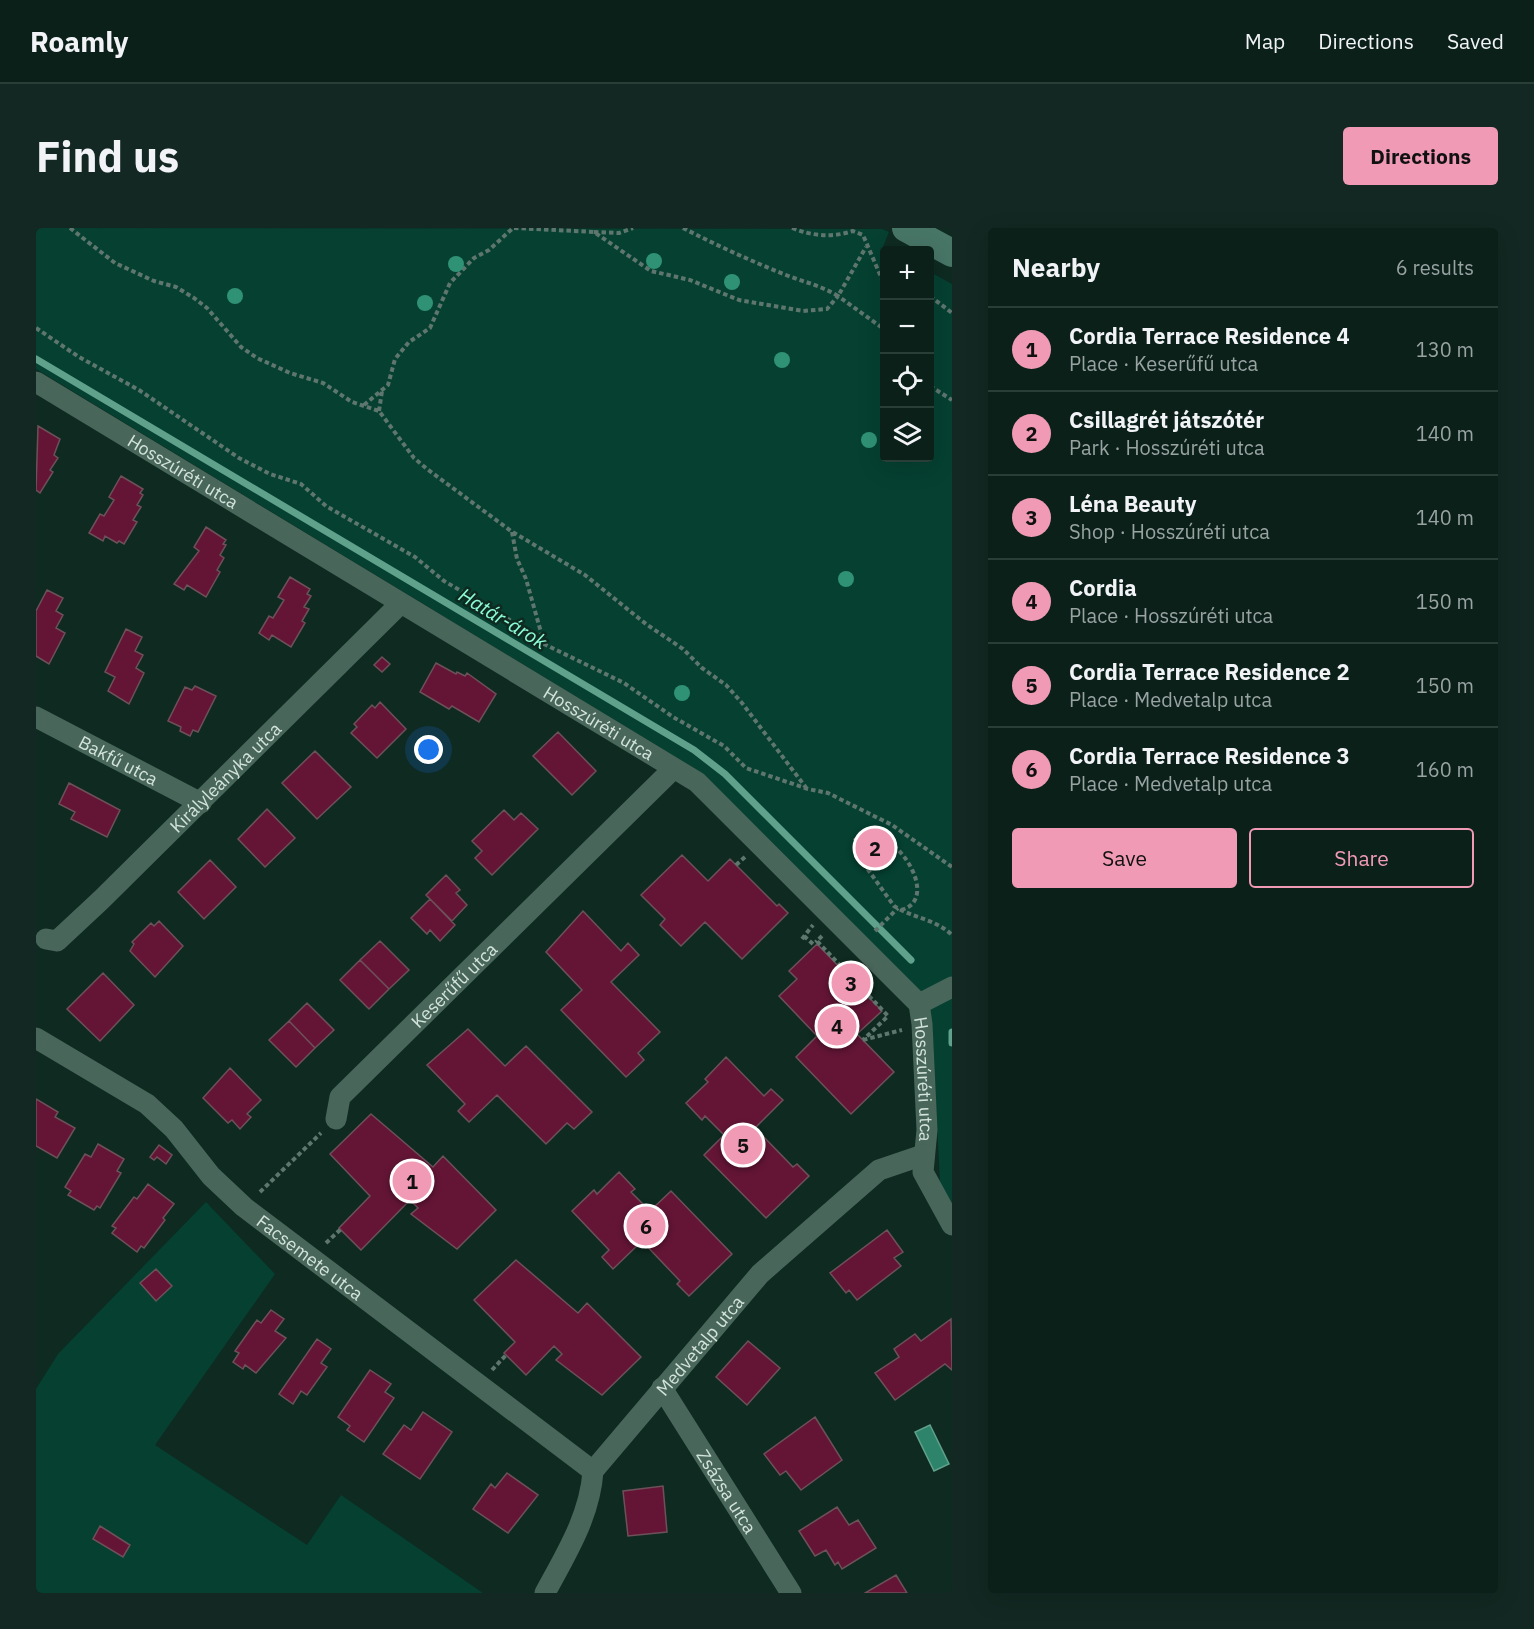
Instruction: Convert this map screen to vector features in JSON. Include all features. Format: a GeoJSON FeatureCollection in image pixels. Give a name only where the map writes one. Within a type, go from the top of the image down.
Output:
{"type":"FeatureCollection","features":[{"type":"Feature","properties":{"kind":"street"},"geometry":{"type":"LineString","coordinates":[[906,228],[952,253]]}},
{"type":"Feature","properties":{"kind":"street","name":"Hosszúréti utca"},"geometry":{"type":"LineString","coordinates":[[36,382],[697,782],[919,1004],[927,1130],[922,1172],[952,1225]]}},
{"type":"Feature","properties":{"kind":"street","name":"Királyleányka utca"},"geometry":{"type":"LineString","coordinates":[[46,939],[57,941],[201,803],[400,604]]}},
{"type":"Feature","properties":{"kind":"street","name":"Bakfű utca"},"geometry":{"type":"LineString","coordinates":[[36,717],[201,803]]}},
{"type":"Feature","properties":{"kind":"street","name":"Keserűfű utca"},"geometry":{"type":"LineString","coordinates":[[336,1119],[340,1097],[673,769]]}},
{"type":"Feature","properties":{"kind":"street"},"geometry":{"type":"LineString","coordinates":[[919,1004],[952,987]]}},
{"type":"Feature","properties":{"kind":"street","name":"Facsemete utca"},"geometry":{"type":"LineString","coordinates":[[36,1038],[147,1104],[174,1129],[211,1176],[244,1207],[593,1471]]}},
{"type":"Feature","properties":{"kind":"street","name":"Medvetalp utca"},"geometry":{"type":"LineString","coordinates":[[593,1471],[760,1274],[791,1244],[879,1170],[899,1161],[923,1155]]}},
{"type":"Feature","properties":{"kind":"street","name":"Zsázsa utca"},"geometry":{"type":"LineString","coordinates":[[662,1389],[791,1593]]}},
{"type":"Feature","properties":{"kind":"street"},"geometry":{"type":"LineString","coordinates":[[545,1593],[582,1521],[591,1495],[593,1471]]}},
{"type":"Feature","properties":{"kind":"path"},"geometry":{"type":"LineString","coordinates":[[70,228],[115,263],[176,288],[194,298],[207,308],[241,347],[257,358],[290,373],[323,383],[352,402],[379,411],[414,458],[511,531],[585,575],[726,685],[808,789]]}},
{"type":"Feature","properties":{"kind":"path"},"geometry":{"type":"LineString","coordinates":[[364,405],[388,385],[395,359],[410,342],[430,328],[450,283],[474,258],[514,228],[619,233],[633,228]]}},
{"type":"Feature","properties":{"kind":"path"},"geometry":{"type":"LineString","coordinates":[[683,228],[722,248],[789,276],[825,287],[880,325]]}},
{"type":"Feature","properties":{"kind":"path"},"geometry":{"type":"LineString","coordinates":[[792,228],[808,234],[838,236],[853,231],[862,235],[880,274]]}},
{"type":"Feature","properties":{"kind":"path"},"geometry":{"type":"LineString","coordinates":[[594,232],[651,271],[690,280],[739,300],[816,311],[827,309],[838,296],[866,247]]}},
{"type":"Feature","properties":{"kind":"path"},"geometry":{"type":"LineString","coordinates":[[934,299],[952,313]]}},
{"type":"Feature","properties":{"kind":"path"},"geometry":{"type":"LineString","coordinates":[[36,328],[79,357],[139,390],[239,458],[270,474],[301,484],[326,506],[415,557],[444,581],[501,614],[544,644],[624,683],[674,717],[724,746],[746,768],[808,789],[828,793],[892,825],[952,867]]}},
{"type":"Feature","properties":{"kind":"path"},"geometry":{"type":"LineString","coordinates":[[379,411],[383,389]]}},
{"type":"Feature","properties":{"kind":"path"},"geometry":{"type":"LineString","coordinates":[[934,389],[952,400]]}},
{"type":"Feature","properties":{"kind":"path"},"geometry":{"type":"LineString","coordinates":[[511,531],[517,559],[526,579],[544,644]]}},
{"type":"Feature","properties":{"kind":"path"},"geometry":{"type":"LineString","coordinates":[[870,936],[899,909],[909,908],[915,900],[917,890],[910,865],[892,842],[875,833],[863,833],[855,840],[854,850],[886,896],[899,909],[945,928],[952,935]]}},
{"type":"Feature","properties":{"kind":"path"},"geometry":{"type":"LineString","coordinates":[[804,936],[813,944],[835,922]]}},
{"type":"Feature","properties":{"kind":"path"},"geometry":{"type":"LineString","coordinates":[[816,941],[888,1016],[863,1040],[888,1034]]}},
{"type":"Feature","properties":{"kind":"path"},"geometry":{"type":"LineString","coordinates":[[244,1207],[336,1119]]}},
{"type":"Feature","properties":{"kind":"path"},"geometry":{"type":"LineString","coordinates":[[325,1245],[341,1229]]}},
{"type":"Feature","properties":{"kind":"path"},"geometry":{"type":"LineString","coordinates":[[490,1372],[506,1355]]}},
{"type":"Feature","properties":{"kind":"shaded area"},"geometry":{"type":"Polygon","coordinates":[[[36,228],[882,229],[889,232],[883,246],[880,246],[880,462],[934,462],[934,274],[952,284],[952,1208],[940,1183],[932,1023],[702,773],[36,369],[36,228]]]}},
{"type":"Feature","properties":{"kind":"shaded area"},"geometry":{"type":"Polygon","coordinates":[[[206,1202],[275,1274],[155,1445],[307,1545],[341,1495],[483,1593],[36,1593],[36,1389],[58,1354],[206,1202]]]}},
{"type":"Feature","properties":{"kind":"shaded area"},"geometry":{"type":"Polygon","coordinates":[[[930,1425],[949,1464],[934,1471],[915,1432],[930,1425]]]}},
{"type":"Feature","properties":{"kind":"building"},"geometry":{"type":"Polygon","coordinates":[[[38,426],[60,439],[54,455],[58,458],[50,470],[53,472],[40,493],[36,490],[38,426]]]}},
{"type":"Feature","properties":{"kind":"building"},"geometry":{"type":"Polygon","coordinates":[[[121,476],[143,489],[140,493],[143,495],[137,505],[141,507],[133,520],[137,522],[124,544],[105,536],[103,541],[89,533],[100,514],[104,516],[114,500],[109,497],[121,476]]]}},
{"type":"Feature","properties":{"kind":"building"},"geometry":{"type":"Polygon","coordinates":[[[206,527],[226,540],[223,544],[226,545],[220,555],[224,558],[217,570],[220,572],[206,597],[187,585],[184,590],[174,584],[199,551],[194,547],[206,527]]]}},
{"type":"Feature","properties":{"kind":"building"},"geometry":{"type":"Polygon","coordinates":[[[290,577],[310,589],[307,594],[311,596],[304,607],[309,609],[302,621],[305,623],[291,647],[272,635],[269,640],[259,633],[269,616],[273,618],[284,600],[278,597],[290,577]]]}},
{"type":"Feature","properties":{"kind":"building"},"geometry":{"type":"Polygon","coordinates":[[[47,590],[63,598],[56,611],[63,615],[56,628],[65,633],[49,664],[36,656],[36,611],[47,590]]]}},
{"type":"Feature","properties":{"kind":"building"},"geometry":{"type":"Polygon","coordinates":[[[126,629],[142,637],[135,651],[143,655],[136,668],[144,673],[129,704],[108,691],[115,677],[105,672],[126,629]]]}},
{"type":"Feature","properties":{"kind":"building"},"geometry":{"type":"Polygon","coordinates":[[[382,657],[390,664],[382,672],[374,665],[382,657]]]}},
{"type":"Feature","properties":{"kind":"building"},"geometry":{"type":"Polygon","coordinates":[[[436,663],[456,674],[457,672],[465,676],[467,673],[496,694],[479,722],[452,706],[449,709],[420,692],[436,663]]]}},
{"type":"Feature","properties":{"kind":"building"},"geometry":{"type":"Polygon","coordinates":[[[195,686],[216,696],[198,732],[193,730],[190,736],[180,731],[181,727],[168,721],[185,687],[192,690],[195,686]]]}},
{"type":"Feature","properties":{"kind":"building"},"geometry":{"type":"Polygon","coordinates":[[[380,702],[406,729],[377,758],[351,733],[357,727],[354,724],[372,705],[375,708],[380,702]]]}},
{"type":"Feature","properties":{"kind":"building"},"geometry":{"type":"Polygon","coordinates":[[[558,732],[596,771],[572,795],[533,756],[558,732]]]}},
{"type":"Feature","properties":{"kind":"building"},"geometry":{"type":"Polygon","coordinates":[[[315,751],[351,787],[317,819],[282,783],[315,751]]]}},
{"type":"Feature","properties":{"kind":"building"},"geometry":{"type":"Polygon","coordinates":[[[69,783],[120,810],[107,837],[71,819],[75,812],[59,804],[69,783]]]}},
{"type":"Feature","properties":{"kind":"building"},"geometry":{"type":"Polygon","coordinates":[[[267,809],[295,838],[265,867],[238,839],[267,809]]]}},
{"type":"Feature","properties":{"kind":"building"},"geometry":{"type":"Polygon","coordinates":[[[504,810],[514,820],[521,813],[538,829],[492,875],[475,858],[482,851],[472,841],[504,810]]]}},
{"type":"Feature","properties":{"kind":"building"},"geometry":{"type":"Polygon","coordinates":[[[682,855],[708,881],[730,859],[777,906],[779,904],[788,913],[742,959],[705,922],[681,946],[660,925],[665,919],[641,895],[682,855]]]}},
{"type":"Feature","properties":{"kind":"building"},"geometry":{"type":"Polygon","coordinates":[[[210,860],[236,887],[204,919],[178,892],[210,860]]]}},
{"type":"Feature","properties":{"kind":"building"},"geometry":{"type":"Polygon","coordinates":[[[446,875],[460,890],[456,893],[467,905],[452,921],[426,895],[446,875]]]}},
{"type":"Feature","properties":{"kind":"building"},"geometry":{"type":"Polygon","coordinates":[[[430,899],[455,925],[440,941],[430,930],[427,934],[411,918],[430,899]]]}},
{"type":"Feature","properties":{"kind":"building"},"geometry":{"type":"Polygon","coordinates":[[[583,911],[621,951],[628,943],[639,955],[611,982],[660,1032],[638,1053],[644,1060],[626,1077],[561,1010],[582,990],[546,952],[583,911]]]}},
{"type":"Feature","properties":{"kind":"building"},"geometry":{"type":"Polygon","coordinates":[[[159,921],[183,946],[155,977],[130,951],[134,944],[132,942],[151,923],[154,926],[159,921]]]}},
{"type":"Feature","properties":{"kind":"building"},"geometry":{"type":"Polygon","coordinates":[[[380,941],[409,970],[389,989],[360,960],[380,941]]]}},
{"type":"Feature","properties":{"kind":"building"},"geometry":{"type":"Polygon","coordinates":[[[817,944],[882,1011],[857,1034],[894,1072],[851,1114],[796,1057],[817,1036],[779,996],[797,979],[789,971],[817,944]]]}},
{"type":"Feature","properties":{"kind":"building"},"geometry":{"type":"Polygon","coordinates":[[[360,960],[389,989],[369,1009],[340,980],[360,960]]]}},
{"type":"Feature","properties":{"kind":"building"},"geometry":{"type":"Polygon","coordinates":[[[103,973],[134,1005],[100,1041],[67,1009],[103,973]]]}},
{"type":"Feature","properties":{"kind":"building"},"geometry":{"type":"Polygon","coordinates":[[[307,1003],[334,1030],[315,1048],[289,1021],[307,1003]]]}},
{"type":"Feature","properties":{"kind":"building"},"geometry":{"type":"Polygon","coordinates":[[[289,1021],[315,1048],[296,1067],[269,1040],[289,1021]]]}},
{"type":"Feature","properties":{"kind":"building"},"geometry":{"type":"Polygon","coordinates":[[[468,1029],[505,1066],[526,1046],[592,1112],[574,1129],[567,1123],[546,1144],[497,1095],[469,1122],[458,1111],[465,1104],[427,1065],[468,1029]]]}},
{"type":"Feature","properties":{"kind":"building"},"geometry":{"type":"Polygon","coordinates":[[[726,1057],[764,1096],[771,1089],[783,1100],[755,1128],[793,1167],[797,1164],[809,1176],[766,1218],[704,1155],[724,1135],[705,1116],[702,1120],[686,1103],[708,1082],[705,1079],[726,1057]]]}},
{"type":"Feature","properties":{"kind":"building"},"geometry":{"type":"Polygon","coordinates":[[[230,1068],[261,1100],[247,1114],[251,1117],[240,1129],[232,1120],[228,1123],[203,1098],[230,1068]]]}},
{"type":"Feature","properties":{"kind":"building"},"geometry":{"type":"Polygon","coordinates":[[[36,1099],[58,1112],[55,1117],[75,1128],[57,1158],[36,1146],[36,1099]]]}},
{"type":"Feature","properties":{"kind":"building"},"geometry":{"type":"Polygon","coordinates":[[[371,1114],[433,1167],[443,1156],[496,1210],[457,1249],[411,1214],[418,1208],[410,1200],[361,1250],[339,1228],[370,1196],[330,1154],[371,1114]]]}},
{"type":"Feature","properties":{"kind":"building"},"geometry":{"type":"Polygon","coordinates":[[[98,1144],[124,1159],[117,1171],[121,1173],[100,1208],[97,1206],[94,1210],[68,1195],[71,1191],[65,1187],[85,1154],[91,1157],[98,1144]]]}},
{"type":"Feature","properties":{"kind":"building"},"geometry":{"type":"Polygon","coordinates":[[[159,1145],[172,1155],[166,1164],[157,1157],[154,1160],[150,1157],[159,1145]]]}},
{"type":"Feature","properties":{"kind":"building"},"geometry":{"type":"Polygon","coordinates":[[[619,1172],[635,1189],[631,1192],[650,1211],[671,1191],[732,1254],[689,1296],[677,1284],[680,1281],[642,1241],[613,1269],[602,1257],[609,1250],[572,1211],[594,1190],[597,1194],[619,1172]]]}},
{"type":"Feature","properties":{"kind":"building"},"geometry":{"type":"Polygon","coordinates":[[[148,1184],[174,1204],[144,1248],[141,1246],[137,1252],[112,1233],[116,1228],[112,1226],[134,1197],[137,1199],[148,1184]]]}},
{"type":"Feature","properties":{"kind":"building"},"geometry":{"type":"Polygon","coordinates":[[[887,1230],[903,1252],[894,1258],[901,1266],[857,1300],[849,1290],[846,1293],[830,1273],[887,1230]]]}},
{"type":"Feature","properties":{"kind":"building"},"geometry":{"type":"Polygon","coordinates":[[[516,1260],[578,1313],[587,1303],[641,1357],[602,1395],[556,1360],[562,1354],[554,1346],[526,1375],[504,1353],[515,1342],[474,1300],[516,1260]]]}},
{"type":"Feature","properties":{"kind":"building"},"geometry":{"type":"Polygon","coordinates":[[[156,1269],[172,1286],[156,1301],[140,1283],[156,1269]]]}},
{"type":"Feature","properties":{"kind":"building"},"geometry":{"type":"Polygon","coordinates":[[[271,1310],[284,1319],[275,1331],[286,1338],[256,1373],[245,1365],[243,1369],[233,1362],[239,1353],[235,1351],[257,1320],[261,1323],[271,1310]]]}},
{"type":"Feature","properties":{"kind":"building"},"geometry":{"type":"Polygon","coordinates":[[[951,1319],[952,1370],[945,1364],[895,1400],[875,1373],[899,1357],[894,1349],[915,1334],[921,1341],[951,1319]]]}},
{"type":"Feature","properties":{"kind":"building"},"geometry":{"type":"Polygon","coordinates":[[[317,1339],[331,1349],[321,1363],[327,1367],[307,1395],[301,1391],[293,1404],[279,1394],[317,1339]]]}},
{"type":"Feature","properties":{"kind":"building"},"geometry":{"type":"Polygon","coordinates":[[[748,1341],[780,1368],[747,1405],[716,1377],[748,1341]]]}},
{"type":"Feature","properties":{"kind":"building"},"geometry":{"type":"Polygon","coordinates":[[[370,1370],[391,1384],[385,1392],[394,1398],[364,1442],[347,1430],[350,1426],[338,1417],[370,1370]]]}},
{"type":"Feature","properties":{"kind":"building"},"geometry":{"type":"Polygon","coordinates":[[[423,1412],[452,1432],[420,1479],[383,1454],[404,1425],[411,1430],[423,1412]]]}},
{"type":"Feature","properties":{"kind":"building"},"geometry":{"type":"Polygon","coordinates":[[[815,1417],[842,1460],[801,1490],[786,1471],[780,1475],[764,1454],[815,1417]]]}},
{"type":"Feature","properties":{"kind":"building"},"geometry":{"type":"Polygon","coordinates":[[[507,1473],[538,1495],[508,1533],[473,1509],[491,1484],[495,1488],[507,1473]]]}},
{"type":"Feature","properties":{"kind":"building"},"geometry":{"type":"Polygon","coordinates":[[[663,1486],[667,1532],[628,1536],[623,1491],[663,1486]]]}},
{"type":"Feature","properties":{"kind":"building"},"geometry":{"type":"Polygon","coordinates":[[[837,1507],[849,1525],[858,1520],[876,1548],[842,1569],[838,1562],[835,1565],[826,1550],[815,1556],[799,1531],[837,1507]]]}},
{"type":"Feature","properties":{"kind":"building"},"geometry":{"type":"Polygon","coordinates":[[[100,1526],[130,1545],[123,1557],[93,1539],[100,1526]]]}},
{"type":"Feature","properties":{"kind":"building"},"geometry":{"type":"Polygon","coordinates":[[[896,1575],[907,1593],[865,1593],[896,1575]]]}},
{"type":"Feature","properties":{"kind":"waterway","name":"Határ-árok"},"geometry":{"type":"LineString","coordinates":[[36,359],[694,750],[725,774],[911,960]]}},
{"type":"Feature","properties":{"kind":"waterway","name":"Határ-árok"},"geometry":{"type":"LineString","coordinates":[[952,1032],[952,1043]]}},
{"type":"Feature","properties":{"kind":"place","name":"Csillagrét játszótér"},"geometry":{"type":"Point","coordinates":[875,848]}},
{"type":"Feature","properties":{"kind":"place","name":"Léna Beauty"},"geometry":{"type":"Point","coordinates":[851,983]}},
{"type":"Feature","properties":{"kind":"place","name":"Cordia"},"geometry":{"type":"Point","coordinates":[837,1026]}},
{"type":"Feature","properties":{"kind":"place","name":"Cordia Terrace Residence 2"},"geometry":{"type":"Point","coordinates":[743,1145]}},
{"type":"Feature","properties":{"kind":"place","name":"Cordia Terrace Residence 4"},"geometry":{"type":"Point","coordinates":[412,1181]}},
{"type":"Feature","properties":{"kind":"place","name":"Cordia Terrace Residence 3"},"geometry":{"type":"Point","coordinates":[646,1226]}}]}
